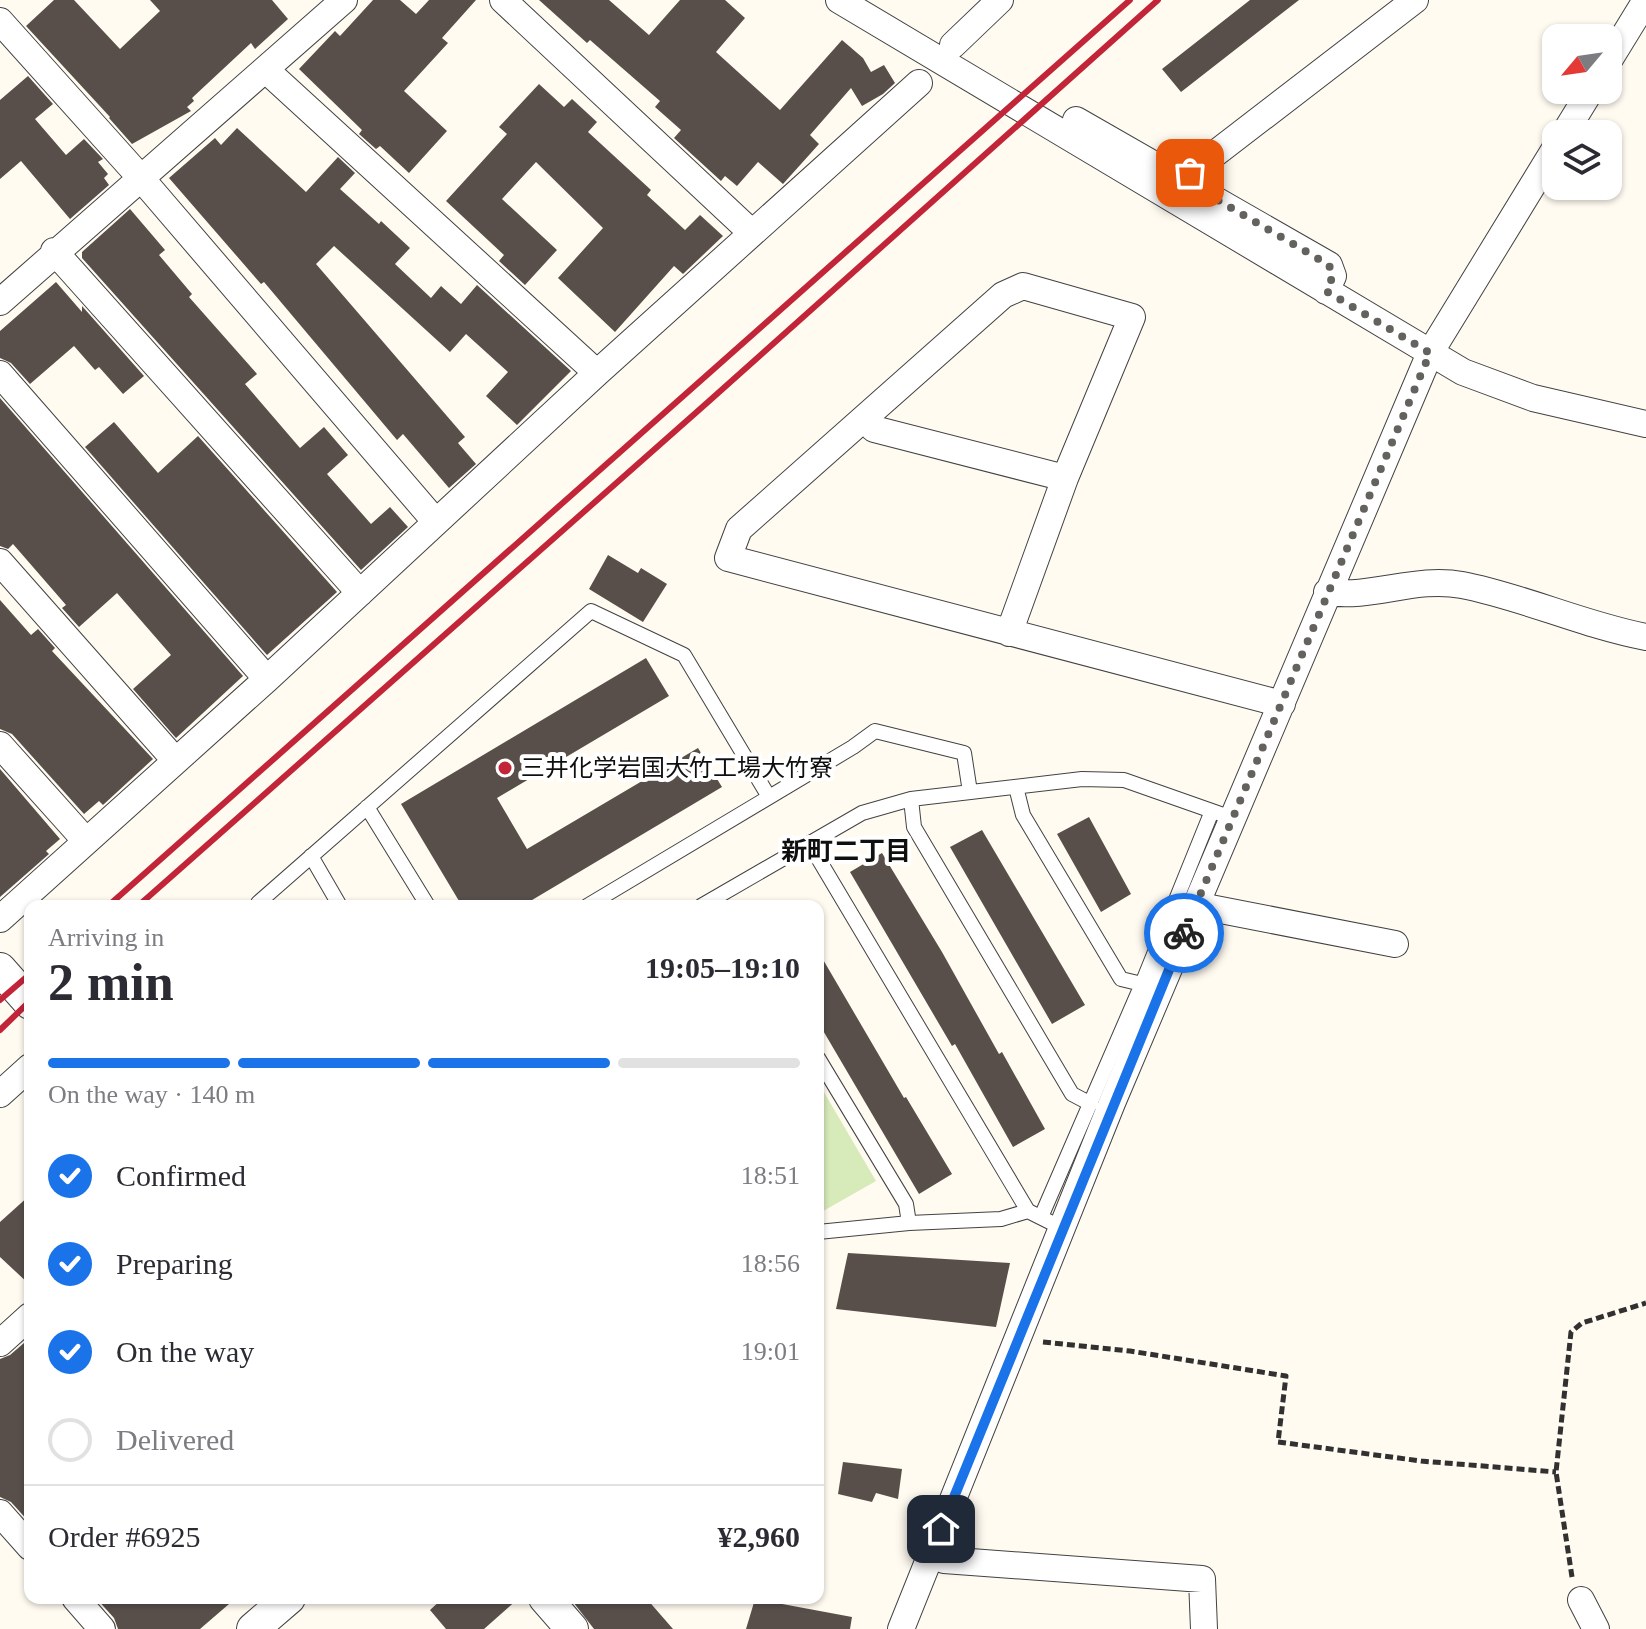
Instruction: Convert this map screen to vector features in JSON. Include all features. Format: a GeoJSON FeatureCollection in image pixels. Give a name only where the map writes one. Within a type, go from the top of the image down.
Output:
{"type":"FeatureCollection","features":[{"type":"Feature","properties":{"kind":"street"},"geometry":{"type":"LineString","coordinates":[[0,302],[54,251],[344,0]]}},
{"type":"Feature","properties":{"kind":"street"},"geometry":{"type":"LineString","coordinates":[[503,0],[752,233]]}},
{"type":"Feature","properties":{"kind":"street"},"geometry":{"type":"LineString","coordinates":[[839,0],[1463,372],[1533,398],[1646,424]]}},
{"type":"Feature","properties":{"kind":"street"},"geometry":{"type":"LineString","coordinates":[[953,45],[1000,0]]}},
{"type":"Feature","properties":{"kind":"street"},"geometry":{"type":"LineString","coordinates":[[1185,181],[1190,173],[1415,0]]}},
{"type":"Feature","properties":{"kind":"street"},"geometry":{"type":"LineString","coordinates":[[1622,39],[1646,0]]}},
{"type":"Feature","properties":{"kind":"street"},"geometry":{"type":"LineString","coordinates":[[0,21],[140,177],[435,521]]}},
{"type":"Feature","properties":{"kind":"street"},"geometry":{"type":"LineString","coordinates":[[266,70],[597,373]]}},
{"type":"Feature","properties":{"kind":"street"},"geometry":{"type":"LineString","coordinates":[[0,919],[919,83]]}},
{"type":"Feature","properties":{"kind":"street"},"geometry":{"type":"LineString","coordinates":[[1076,120],[1329,265],[1333,276],[1326,291]]}},
{"type":"Feature","properties":{"kind":"street"},"geometry":{"type":"LineString","coordinates":[[901,1629],[1019,1339],[1044,1219],[1112,1103],[1195,905],[1222,815],[1282,704],[1430,353],[1542,170]]}},
{"type":"Feature","properties":{"kind":"street"},"geometry":{"type":"LineString","coordinates":[[54,251],[360,593]]}},
{"type":"Feature","properties":{"kind":"street"},"geometry":{"type":"LineString","coordinates":[[1009,633],[1065,478],[1132,317],[1023,286],[1003,295],[739,529],[728,558],[1009,633],[1282,704]]}},
{"type":"Feature","properties":{"kind":"street"},"geometry":{"type":"LineString","coordinates":[[0,374],[267,679]]}},
{"type":"Feature","properties":{"kind":"street"},"geometry":{"type":"LineString","coordinates":[[865,419],[874,429],[1065,478]]}},
{"type":"Feature","properties":{"kind":"street"},"geometry":{"type":"LineString","coordinates":[[0,562],[175,760]]}},
{"type":"Feature","properties":{"kind":"street"},"geometry":{"type":"LineString","coordinates":[[1327,592],[1345,595],[1430,582],[1462,585],[1646,637]]}},
{"type":"Feature","properties":{"kind":"street"},"geometry":{"type":"LineString","coordinates":[[0,745],[86,841]]}},
{"type":"Feature","properties":{"kind":"street"},"geometry":{"type":"LineString","coordinates":[[1195,905],[1395,944]]}},
{"type":"Feature","properties":{"kind":"street"},"geometry":{"type":"LineString","coordinates":[[0,969],[24,996]]}},
{"type":"Feature","properties":{"kind":"street"},"geometry":{"type":"LineString","coordinates":[[0,1094],[24,1072]]}},
{"type":"Feature","properties":{"kind":"street"},"geometry":{"type":"LineString","coordinates":[[0,1343],[24,1325]]}},
{"type":"Feature","properties":{"kind":"street"},"geometry":{"type":"LineString","coordinates":[[0,1513],[24,1540]]}},
{"type":"Feature","properties":{"kind":"street"},"geometry":{"type":"LineString","coordinates":[[931,1554],[944,1560],[1202,1579],[1204,1629]]}},
{"type":"Feature","properties":{"kind":"street"},"geometry":{"type":"LineString","coordinates":[[1581,1600],[1596,1629]]}},
{"type":"Feature","properties":{"kind":"street"},"geometry":{"type":"LineString","coordinates":[[80,1604],[102,1629]]}},
{"type":"Feature","properties":{"kind":"street"},"geometry":{"type":"LineString","coordinates":[[550,1604],[572,1629]]}},
{"type":"Feature","properties":{"kind":"lane"},"geometry":{"type":"LineString","coordinates":[[261,900],[591,611],[684,655],[769,797]]}},
{"type":"Feature","properties":{"kind":"lane"},"geometry":{"type":"LineString","coordinates":[[597,900],[875,731],[964,753],[970,792]]}},
{"type":"Feature","properties":{"kind":"lane"},"geometry":{"type":"LineString","coordinates":[[722,900],[809,843],[862,813],[911,799],[1082,779],[1124,780],[1222,815],[1142,984],[1044,1219]]}},
{"type":"Feature","properties":{"kind":"lane"},"geometry":{"type":"LineString","coordinates":[[1016,787],[1023,815],[1121,979],[1142,984]]}},
{"type":"Feature","properties":{"kind":"lane"},"geometry":{"type":"LineString","coordinates":[[911,799],[914,827],[1072,1094],[1091,1104]]}},
{"type":"Feature","properties":{"kind":"lane"},"geometry":{"type":"LineString","coordinates":[[367,807],[424,900]]}},
{"type":"Feature","properties":{"kind":"lane"},"geometry":{"type":"LineString","coordinates":[[809,843],[1044,1219]]}},
{"type":"Feature","properties":{"kind":"lane"},"geometry":{"type":"LineString","coordinates":[[311,856],[337,900]]}},
{"type":"Feature","properties":{"kind":"lane"},"geometry":{"type":"LineString","coordinates":[[824,1068],[906,1204],[909,1223]]}},
{"type":"Feature","properties":{"kind":"lane"},"geometry":{"type":"LineString","coordinates":[[824,1231],[909,1223],[1044,1219]]}},
{"type":"Feature","properties":{"kind":"path"},"geometry":{"type":"LineString","coordinates":[[1581,1600],[1573,1582],[1556,1472],[1571,1332],[1582,1323],[1646,1303]]}},
{"type":"Feature","properties":{"kind":"path"},"geometry":{"type":"LineString","coordinates":[[1019,1339],[1130,1351],[1286,1376],[1278,1442],[1421,1461],[1556,1472]]}},
{"type":"Feature","properties":{"kind":"green space"},"geometry":{"type":"Polygon","coordinates":[[[824,1092],[876,1181],[824,1211],[824,1092]]]}},
{"type":"Feature","properties":{"kind":"building"},"geometry":{"type":"Polygon","coordinates":[[[54,0],[74,0],[120,49],[160,11],[150,0],[272,0],[288,19],[255,49],[251,43],[192,98],[194,101],[187,107],[191,111],[132,144],[26,26],[54,0]]]}},
{"type":"Feature","properties":{"kind":"building"},"geometry":{"type":"Polygon","coordinates":[[[373,0],[400,0],[416,14],[429,0],[476,0],[442,38],[448,43],[404,91],[447,131],[409,173],[380,146],[376,149],[359,134],[362,130],[299,69],[335,31],[340,36],[373,0]]]}},
{"type":"Feature","properties":{"kind":"building"},"geometry":{"type":"Polygon","coordinates":[[[539,0],[609,0],[649,35],[680,0],[725,0],[745,18],[716,52],[780,110],[842,40],[863,58],[871,72],[884,65],[895,83],[862,106],[851,88],[810,135],[819,144],[783,184],[758,162],[737,186],[725,176],[721,181],[674,138],[681,130],[655,107],[660,101],[539,0]]]}},
{"type":"Feature","properties":{"kind":"building"},"geometry":{"type":"Polygon","coordinates":[[[1250,0],[1299,0],[1181,92],[1162,69],[1250,0]]]}},
{"type":"Feature","properties":{"kind":"building"},"geometry":{"type":"Polygon","coordinates":[[[28,76],[53,104],[35,119],[66,155],[84,139],[103,159],[98,162],[108,174],[104,178],[109,185],[70,219],[21,161],[0,179],[0,100],[28,76]]]}},
{"type":"Feature","properties":{"kind":"building"},"geometry":{"type":"Polygon","coordinates":[[[539,84],[564,107],[572,99],[597,122],[588,132],[651,190],[647,195],[685,230],[700,215],[723,236],[683,274],[674,266],[615,332],[558,278],[603,228],[536,162],[502,199],[557,250],[525,285],[499,261],[504,255],[446,201],[507,134],[499,127],[539,84]]]}},
{"type":"Feature","properties":{"kind":"building"},"geometry":{"type":"Polygon","coordinates":[[[237,128],[306,192],[338,157],[355,173],[340,189],[410,248],[395,264],[431,298],[441,286],[461,304],[477,285],[571,371],[517,425],[486,396],[508,372],[466,334],[450,352],[334,246],[316,264],[465,437],[458,443],[476,464],[449,488],[403,434],[397,440],[264,282],[261,284],[169,178],[215,138],[221,145],[237,128]]]}},
{"type":"Feature","properties":{"kind":"building"},"geometry":{"type":"Polygon","coordinates":[[[130,209],[165,250],[159,255],[192,294],[189,297],[257,374],[245,384],[300,448],[324,427],[348,455],[327,474],[371,524],[390,507],[408,527],[361,570],[82,258],[82,252],[130,209]]]}},
{"type":"Feature","properties":{"kind":"building"},"geometry":{"type":"Polygon","coordinates":[[[56,282],[82,312],[82,306],[144,376],[123,394],[99,367],[95,370],[74,346],[30,384],[11,363],[0,358],[0,331],[56,282]]]}},
{"type":"Feature","properties":{"kind":"building"},"geometry":{"type":"Polygon","coordinates":[[[0,398],[243,676],[176,738],[133,689],[171,655],[117,593],[79,627],[62,608],[66,605],[13,544],[8,549],[0,546],[0,398]]]}},
{"type":"Feature","properties":{"kind":"building"},"geometry":{"type":"Polygon","coordinates":[[[114,422],[158,473],[198,436],[337,592],[267,655],[85,447],[114,422]]]}},
{"type":"Feature","properties":{"kind":"building"},"geometry":{"type":"Polygon","coordinates":[[[608,555],[638,573],[641,568],[667,584],[643,622],[589,589],[608,555]]]}},
{"type":"Feature","properties":{"kind":"building"},"geometry":{"type":"Polygon","coordinates":[[[0,600],[31,635],[38,629],[55,648],[52,651],[153,759],[103,805],[99,801],[84,814],[12,734],[0,729],[0,600]]]}},
{"type":"Feature","properties":{"kind":"building","name":"三井化学岩国大竹工場大竹寮"},"geometry":{"type":"Polygon","coordinates":[[[646,658],[669,696],[497,798],[527,849],[698,748],[722,787],[532,900],[458,900],[401,804],[646,658]]]}},
{"type":"Feature","properties":{"kind":"building"},"geometry":{"type":"Polygon","coordinates":[[[0,769],[60,839],[46,851],[49,854],[0,897],[0,769]]]}},
{"type":"Feature","properties":{"kind":"building"},"geometry":{"type":"Polygon","coordinates":[[[1089,817],[1131,894],[1101,912],[1057,834],[1089,817]]]}},
{"type":"Feature","properties":{"kind":"building"},"geometry":{"type":"Polygon","coordinates":[[[982,830],[1085,1005],[1052,1024],[950,847],[982,830]]]}},
{"type":"Feature","properties":{"kind":"building"},"geometry":{"type":"Polygon","coordinates":[[[882,853],[1045,1129],[1013,1147],[955,1044],[952,1046],[850,872],[882,853]]]}},
{"type":"Feature","properties":{"kind":"building"},"geometry":{"type":"Polygon","coordinates":[[[824,961],[952,1174],[919,1194],[824,1032],[824,961]]]}},
{"type":"Feature","properties":{"kind":"building"},"geometry":{"type":"Polygon","coordinates":[[[24,1200],[24,1279],[0,1257],[0,1222],[24,1200]]]}},
{"type":"Feature","properties":{"kind":"building"},"geometry":{"type":"Polygon","coordinates":[[[848,1253],[1010,1263],[996,1327],[836,1309],[848,1253]]]}},
{"type":"Feature","properties":{"kind":"building"},"geometry":{"type":"Polygon","coordinates":[[[24,1343],[24,1516],[11,1502],[0,1497],[0,1359],[24,1343]]]}},
{"type":"Feature","properties":{"kind":"building"},"geometry":{"type":"Polygon","coordinates":[[[843,1462],[902,1469],[898,1499],[876,1493],[872,1502],[838,1494],[843,1462]]]}},
{"type":"Feature","properties":{"kind":"building"},"geometry":{"type":"Polygon","coordinates":[[[101,1604],[229,1604],[200,1629],[118,1629],[114,1618],[101,1604]]]}},
{"type":"Feature","properties":{"kind":"building"},"geometry":{"type":"Polygon","coordinates":[[[436,1604],[512,1604],[484,1629],[446,1629],[430,1610],[436,1604]]]}},
{"type":"Feature","properties":{"kind":"building"},"geometry":{"type":"Polygon","coordinates":[[[575,1604],[651,1604],[673,1629],[594,1629],[575,1604]]]}},
{"type":"Feature","properties":{"kind":"building"},"geometry":{"type":"Polygon","coordinates":[[[754,1604],[782,1604],[852,1617],[850,1629],[746,1629],[754,1604]]]}},
{"type":"Feature","properties":{"kind":"railway"},"geometry":{"type":"LineString","coordinates":[[115,900],[1130,0]]}},
{"type":"Feature","properties":{"kind":"railway"},"geometry":{"type":"LineString","coordinates":[[145,900],[1158,0]]}},
{"type":"Feature","properties":{"kind":"railway"},"geometry":{"type":"LineString","coordinates":[[0,1000],[24,979]]}},
{"type":"Feature","properties":{"kind":"railway"},"geometry":{"type":"LineString","coordinates":[[0,1030],[24,1007]]}},
{"type":"Feature","properties":{"kind":"way so far"},"geometry":{"type":"LineString","coordinates":[[1184,933],[1430,353],[1326,291],[1333,276],[1329,265],[1185,181],[1190,173]]}},
{"type":"Feature","properties":{"kind":"place","name":"三井化学岩国大竹工場大竹寮"},"geometry":{"type":"Point","coordinates":[505,768]}},
{"type":"Feature","properties":{"kind":"district","name":"新町二丁目"},"geometry":{"type":"Point","coordinates":[846,851]}},
{"type":"Feature","properties":{"kind":"route"},"geometry":{"type":"LineString","coordinates":[[941,1529],[1112,1103],[1184,933]]}}]}
